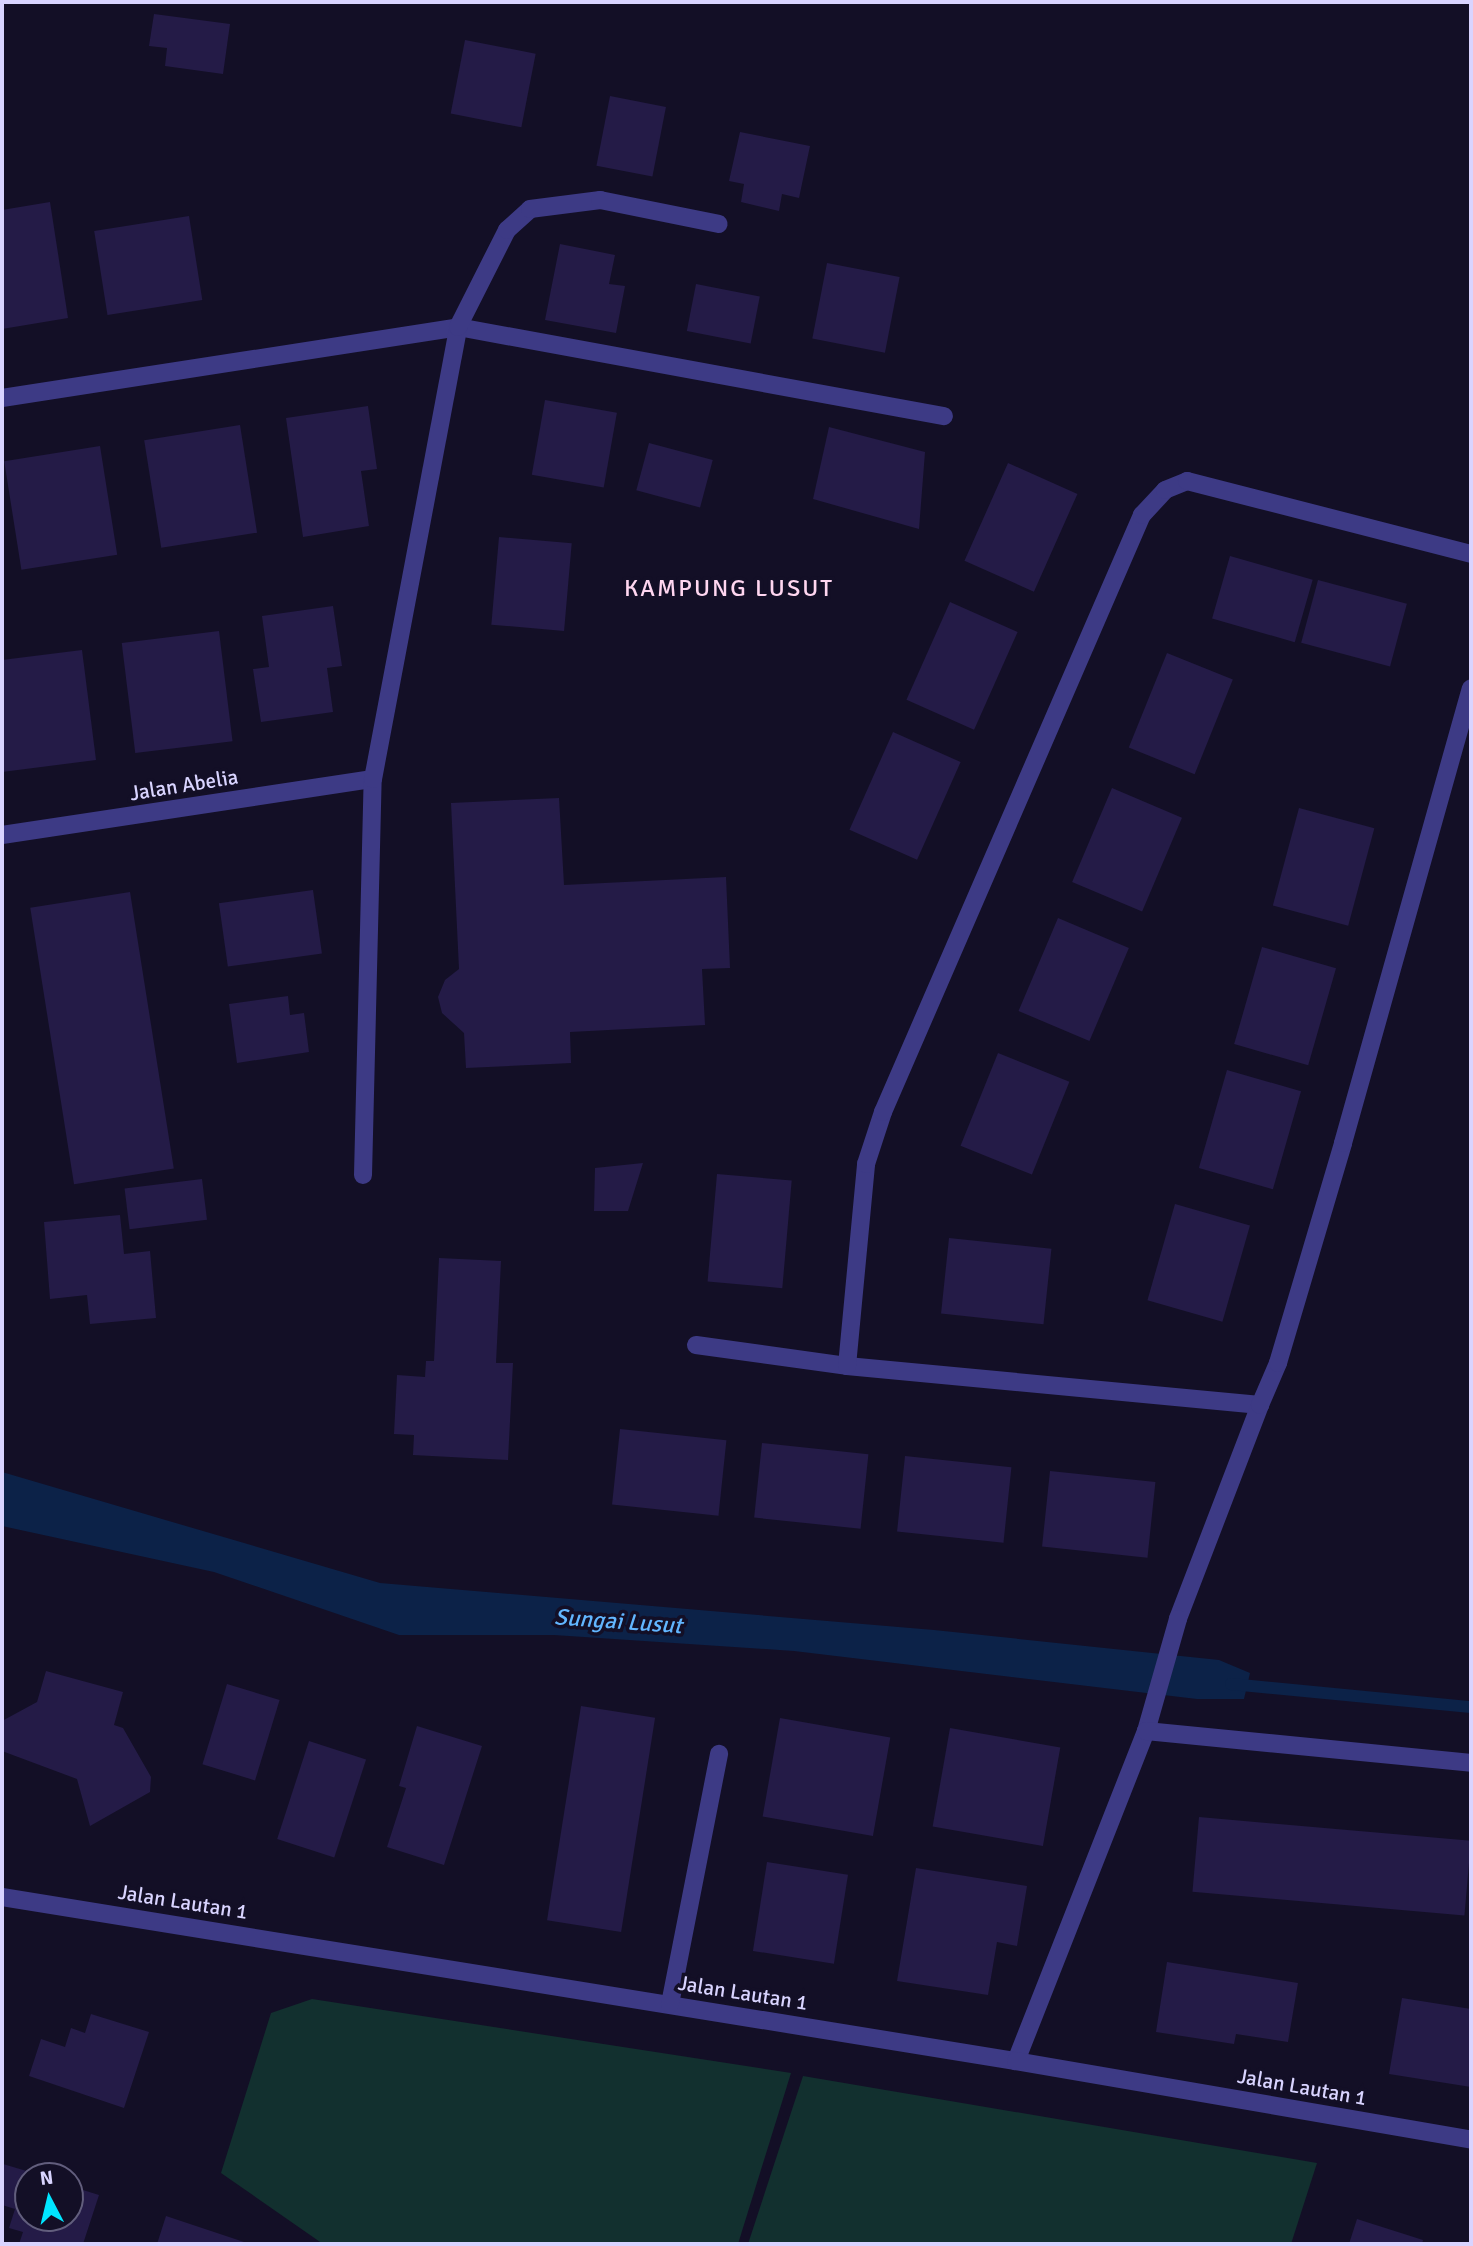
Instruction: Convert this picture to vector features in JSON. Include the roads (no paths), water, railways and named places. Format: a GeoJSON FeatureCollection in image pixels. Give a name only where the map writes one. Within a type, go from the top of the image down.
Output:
{"type":"FeatureCollection","features":[{"type":"Feature","properties":{"kind":"street"},"geometry":{"type":"LineString","coordinates":[[363,1175],[373,779],[458,327],[507,230],[530,209],[600,200],[719,224]]}},
{"type":"Feature","properties":{"kind":"street"},"geometry":{"type":"LineString","coordinates":[[2,398],[458,327],[943,416]]}},
{"type":"Feature","properties":{"kind":"street"},"geometry":{"type":"LineString","coordinates":[[847,1366],[866,1164],[883,1112],[1142,516],[1165,490],[1187,481],[1471,554]]}},
{"type":"Feature","properties":{"kind":"street"},"geometry":{"type":"LineString","coordinates":[[1016,2061],[1146,1731],[1178,1619],[1278,1363],[1471,689]]}},
{"type":"Feature","properties":{"kind":"street","name":"Jalan Abelia"},"geometry":{"type":"LineString","coordinates":[[2,835],[373,779]]}},
{"type":"Feature","properties":{"kind":"street"},"geometry":{"type":"LineString","coordinates":[[696,1345],[847,1366],[1260,1405]]}},
{"type":"Feature","properties":{"kind":"street"},"geometry":{"type":"LineString","coordinates":[[1146,1731],[1471,1763]]}},
{"type":"Feature","properties":{"kind":"street"},"geometry":{"type":"LineString","coordinates":[[670,2004],[719,1754]]}},
{"type":"Feature","properties":{"kind":"street","name":"Jalan Lautan 1"},"geometry":{"type":"LineString","coordinates":[[3,1903],[670,2004],[1471,2140]]}},
{"type":"Feature","properties":{"kind":"water","name":"Sungai Lusut"},"geometry":{"type":"Polygon","coordinates":[[[2,1472],[380,1583],[934,1630],[1219,1660],[1250,1673],[1244,1699],[1197,1699],[794,1651],[554,1635],[399,1635],[214,1572],[2,1526],[2,1472]]]}},
{"type":"Feature","properties":{"kind":"waterway"},"geometry":{"type":"LineString","coordinates":[[1231,1684],[1471,1707]]}},
{"type":"Feature","properties":{"kind":"district","name":"KAMPUNG LUSUT"},"geometry":{"type":"Point","coordinates":[729,589]}}]}
